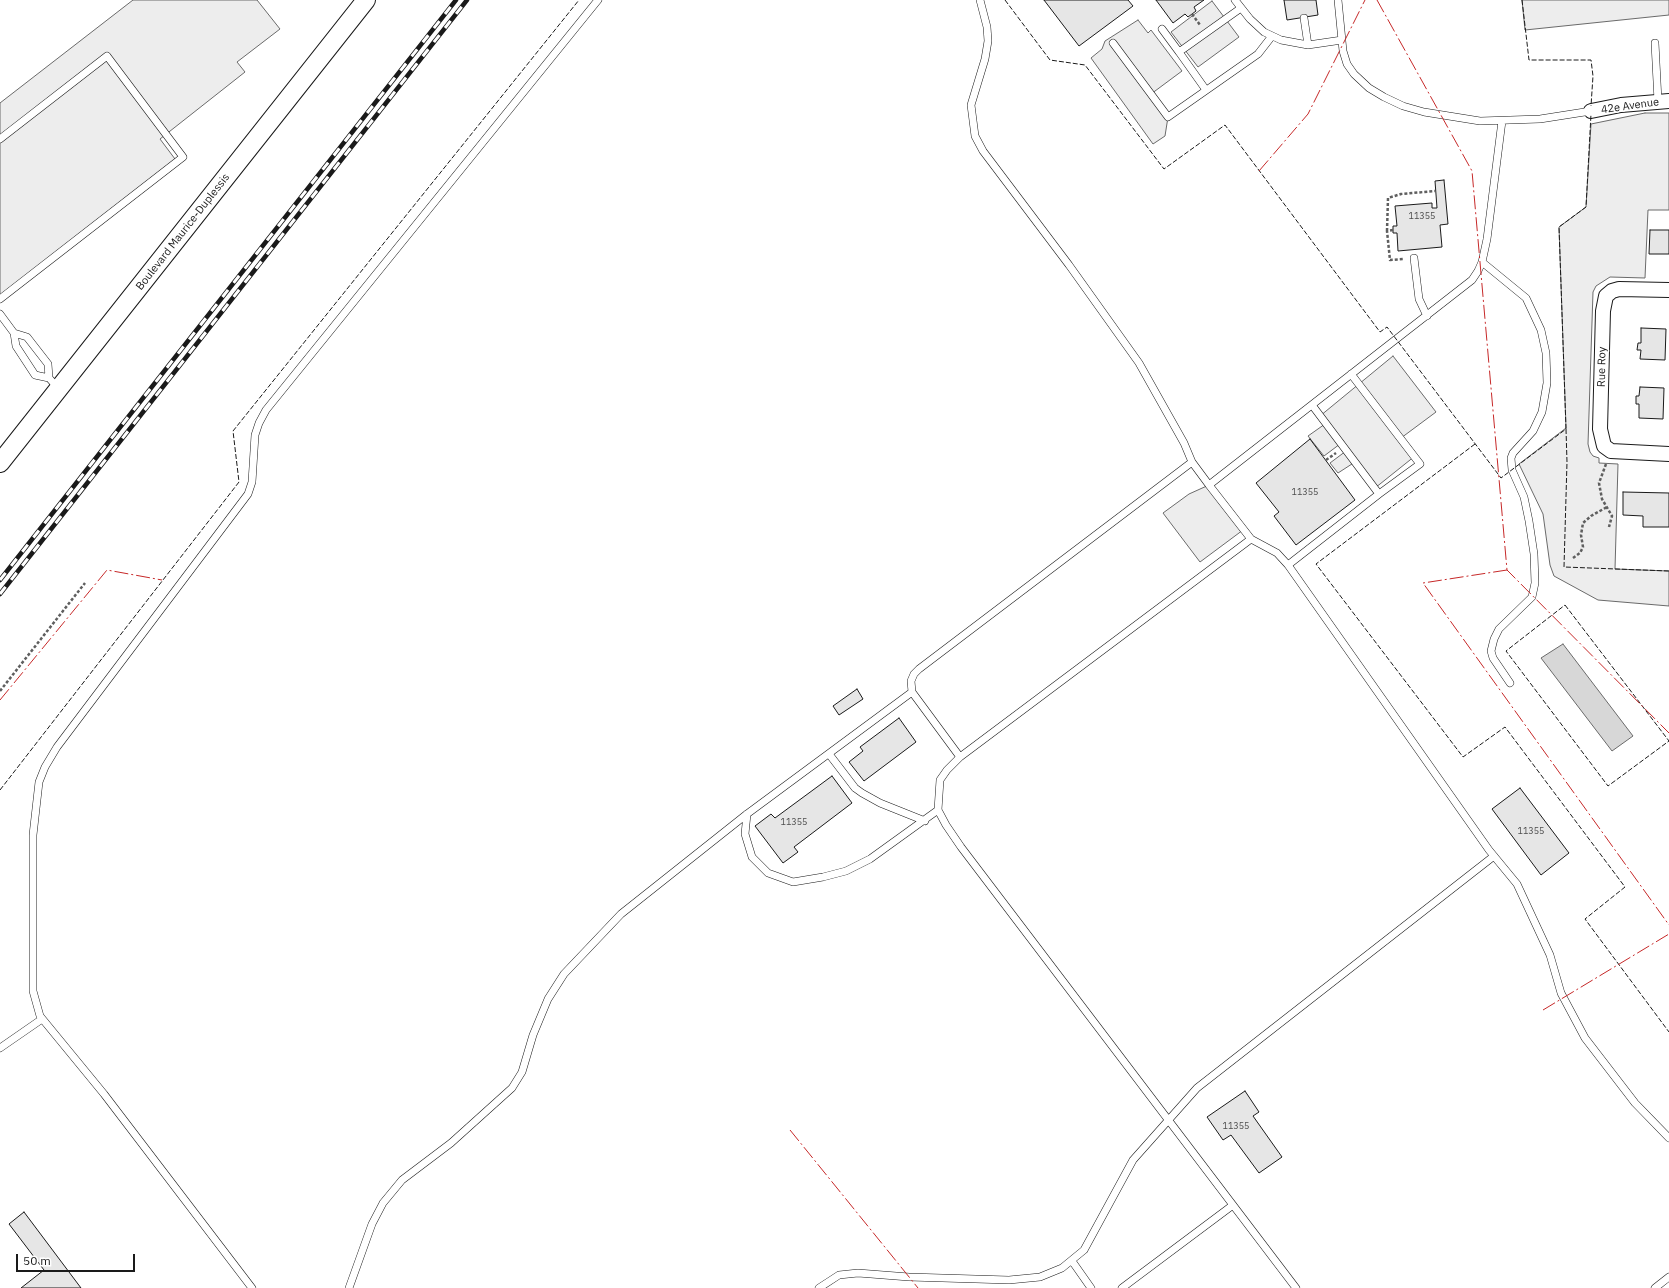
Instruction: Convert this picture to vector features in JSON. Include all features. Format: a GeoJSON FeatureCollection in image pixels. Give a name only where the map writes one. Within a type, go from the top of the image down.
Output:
{"type":"FeatureCollection","features":[{"type":"Feature","properties":{"kind":"street","name":"Boulevard Maurice-Duplessis"},"geometry":{"type":"LineString","coordinates":[[0,463],[54,384],[366,0]]}},
{"type":"Feature","properties":{"kind":"street","name":"42e Avenue"},"geometry":{"type":"LineString","coordinates":[[1591,111],[1663,101]]}},
{"type":"Feature","properties":{"kind":"street","name":"Rue Roy"},"geometry":{"type":"LineString","coordinates":[[1669,290],[1619,289],[1612,291],[1606,296],[1603,311],[1600,428],[1604,446],[1607,449],[1616,452],[1669,454]]}},
{"type":"Feature","properties":{"kind":"lane"},"geometry":{"type":"LineString","coordinates":[[252,1288],[104,1094],[42,1019],[33,991],[33,842],[39,782],[45,767],[57,747],[239,508],[248,494],[252,482],[255,435],[258,423],[266,410],[598,0]]}},
{"type":"Feature","properties":{"kind":"lane"},"geometry":{"type":"LineString","coordinates":[[980,0],[988,27],[988,41],[985,59],[971,105],[975,136],[983,151],[1069,265],[1139,363],[1184,442],[1192,462],[1251,539],[1277,553],[1288,565],[1494,856],[1517,884],[1550,955],[1561,993],[1585,1038],[1635,1103],[1669,1138]]}},
{"type":"Feature","properties":{"kind":"lane"},"geometry":{"type":"LineString","coordinates":[[1235,0],[1264,32],[1272,36],[1289,42],[1308,45],[1342,40]]}},
{"type":"Feature","properties":{"kind":"lane"},"geometry":{"type":"LineString","coordinates":[[1338,0],[1342,40],[1347,64],[1354,74],[1384,97],[1403,106],[1424,112],[1480,121],[1540,119],[1591,111]]}},
{"type":"Feature","properties":{"kind":"lane"},"geometry":{"type":"LineString","coordinates":[[1179,52],[1241,8]]}},
{"type":"Feature","properties":{"kind":"lane"},"geometry":{"type":"LineString","coordinates":[[1304,18],[1308,45]]}},
{"type":"Feature","properties":{"kind":"lane"},"geometry":{"type":"LineString","coordinates":[[1162,29],[1206,90]]}},
{"type":"Feature","properties":{"kind":"lane"},"geometry":{"type":"LineString","coordinates":[[1113,43],[1168,117],[1258,54],[1272,36]]}},
{"type":"Feature","properties":{"kind":"lane"},"geometry":{"type":"LineString","coordinates":[[1655,43],[1663,101]]}},
{"type":"Feature","properties":{"kind":"lane"},"geometry":{"type":"LineString","coordinates":[[0,140],[107,56],[183,156],[0,299]]}},
{"type":"Feature","properties":{"kind":"lane"},"geometry":{"type":"LineString","coordinates":[[1209,485],[1472,280],[1482,262],[1487,239],[1502,121]]}},
{"type":"Feature","properties":{"kind":"lane"},"geometry":{"type":"LineString","coordinates":[[1414,258],[1419,299],[1427,316]]}},
{"type":"Feature","properties":{"kind":"lane"},"geometry":{"type":"LineString","coordinates":[[1482,262],[1511,284],[1526,298],[1541,330],[1546,353],[1547,383],[1542,412],[1533,431],[1513,453],[1511,458],[1512,470],[1524,497],[1528,515],[1534,554],[1535,583],[1532,597],[1499,629],[1494,639],[1491,651],[1493,658],[1510,683]]}},
{"type":"Feature","properties":{"kind":"lane"},"geometry":{"type":"LineString","coordinates":[[0,314],[14,333],[16,346],[35,375],[54,384]]}},
{"type":"Feature","properties":{"kind":"lane"},"geometry":{"type":"LineString","coordinates":[[14,333],[27,336],[48,364],[54,384]]}},
{"type":"Feature","properties":{"kind":"lane"},"geometry":{"type":"LineString","coordinates":[[1288,565],[1420,464],[1352,374]]}},
{"type":"Feature","properties":{"kind":"lane"},"geometry":{"type":"LineString","coordinates":[[1312,405],[1380,494]]}},
{"type":"Feature","properties":{"kind":"lane"},"geometry":{"type":"LineString","coordinates":[[960,757],[912,692],[912,681],[914,674],[1192,462]]}},
{"type":"Feature","properties":{"kind":"lane"},"geometry":{"type":"LineString","coordinates":[[1251,539],[960,757],[947,770],[940,780],[938,810],[961,847],[1296,1288]]}},
{"type":"Feature","properties":{"kind":"lane"},"geometry":{"type":"LineString","coordinates":[[349,1288],[372,1224],[383,1203],[402,1180],[451,1143],[512,1088],[522,1072],[533,1035],[548,999],[564,974],[621,914],[747,814],[912,692]]}},
{"type":"Feature","properties":{"kind":"lane"},"geometry":{"type":"LineString","coordinates":[[829,754],[855,788],[862,793],[880,803],[925,821]]}},
{"type":"Feature","properties":{"kind":"lane"},"geometry":{"type":"LineString","coordinates":[[747,814],[745,834],[752,857],[768,873],[793,882],[823,878],[846,871],[870,859],[925,821],[938,810]]}},
{"type":"Feature","properties":{"kind":"lane"},"geometry":{"type":"LineString","coordinates":[[819,1288],[839,1276],[858,1273],[909,1277],[1009,1280],[1040,1277],[1050,1274],[1072,1261],[1084,1250],[1133,1160],[1197,1088],[1494,856]]}},
{"type":"Feature","properties":{"kind":"lane"},"geometry":{"type":"LineString","coordinates":[[0,1048],[42,1019]]}},
{"type":"Feature","properties":{"kind":"lane"},"geometry":{"type":"LineString","coordinates":[[1122,1288],[1233,1205]]}},
{"type":"Feature","properties":{"kind":"lane"},"geometry":{"type":"LineString","coordinates":[[1072,1261],[1091,1288]]}},
{"type":"Feature","properties":{"kind":"lane"},"geometry":{"type":"LineString","coordinates":[[1655,1288],[1669,1277]]}},
{"type":"Feature","properties":{"kind":"path"},"geometry":{"type":"LineString","coordinates":[[1390,260],[1387,231],[1388,198],[1401,194],[1435,191]]}},
{"type":"Feature","properties":{"kind":"path"},"geometry":{"type":"LineString","coordinates":[[1387,231],[1393,230]]}},
{"type":"Feature","properties":{"kind":"path"},"geometry":{"type":"LineString","coordinates":[[1326,460],[1338,452]]}},
{"type":"Feature","properties":{"kind":"path"},"geometry":{"type":"LineString","coordinates":[[1606,463],[1599,483],[1602,499],[1612,516],[1609,527]]}},
{"type":"Feature","properties":{"kind":"path"},"geometry":{"type":"LineString","coordinates":[[1573,558],[1580,553],[1583,547],[1581,535],[1583,523],[1591,516],[1607,507]]}},
{"type":"Feature","properties":{"kind":"path"},"geometry":{"type":"LineString","coordinates":[[0,690],[85,583]]}},
{"type":"Feature","properties":{"kind":"shaded area"},"geometry":{"type":"Polygon","coordinates":[[[133,0],[257,0],[280,29],[237,62],[245,72],[160,139],[178,163],[0,302],[0,103],[133,0]]]}},
{"type":"Feature","properties":{"kind":"shaded area"},"geometry":{"type":"Polygon","coordinates":[[[1522,0],[1669,0],[1669,15],[1525,30],[1522,0]]]}},
{"type":"Feature","properties":{"kind":"shaded area"},"geometry":{"type":"Polygon","coordinates":[[[1212,1],[1239,37],[1198,67],[1171,32],[1212,1]]]}},
{"type":"Feature","properties":{"kind":"shaded area"},"geometry":{"type":"Polygon","coordinates":[[[1138,20],[1148,33],[1151,30],[1182,71],[1151,94],[1168,117],[1165,136],[1153,144],[1091,58],[1102,49],[1105,41],[1138,20]]]}},
{"type":"Feature","properties":{"kind":"shaded area"},"geometry":{"type":"Polygon","coordinates":[[[1645,113],[1669,113],[1669,210],[1648,210],[1645,278],[1610,277],[1596,286],[1593,292],[1588,444],[1590,452],[1593,456],[1599,458],[1599,463],[1618,464],[1615,569],[1669,571],[1669,606],[1598,600],[1554,576],[1550,565],[1543,514],[1519,464],[1566,428],[1559,227],[1586,207],[1591,124],[1645,113]]]}},
{"type":"Feature","properties":{"kind":"shaded area"},"geometry":{"type":"Polygon","coordinates":[[[1393,356],[1436,412],[1401,438],[1415,456],[1375,488],[1355,462],[1338,473],[1330,463],[1346,451],[1340,444],[1324,456],[1308,436],[1325,424],[1320,416],[1393,356]]]}},
{"type":"Feature","properties":{"kind":"shaded area"},"geometry":{"type":"Polygon","coordinates":[[[1209,485],[1243,530],[1200,562],[1163,513],[1189,494],[1209,485]]]}},
{"type":"Feature","properties":{"kind":"shaded area"},"geometry":{"type":"Polygon","coordinates":[[[1563,644],[1633,736],[1612,751],[1541,658],[1563,644]]]}},
{"type":"Feature","properties":{"kind":"building"},"geometry":{"type":"Polygon","coordinates":[[[1044,0],[1128,0],[1133,6],[1079,46],[1044,0]]]}},
{"type":"Feature","properties":{"kind":"building"},"geometry":{"type":"Polygon","coordinates":[[[1156,0],[1204,0],[1194,7],[1196,11],[1188,17],[1185,14],[1173,23],[1156,0]]]}},
{"type":"Feature","properties":{"kind":"building"},"geometry":{"type":"Polygon","coordinates":[[[1284,0],[1316,0],[1318,15],[1287,20],[1284,0]]]}},
{"type":"Feature","properties":{"kind":"building"},"geometry":{"type":"Polygon","coordinates":[[[1444,180],[1448,224],[1440,225],[1442,247],[1398,251],[1397,233],[1393,233],[1393,226],[1397,226],[1395,206],[1432,203],[1432,208],[1437,208],[1435,181],[1444,180]]]}},
{"type":"Feature","properties":{"kind":"building"},"geometry":{"type":"Polygon","coordinates":[[[1650,230],[1669,230],[1669,254],[1649,254],[1650,230]]]}},
{"type":"Feature","properties":{"kind":"building"},"geometry":{"type":"Polygon","coordinates":[[[1641,328],[1666,329],[1665,360],[1640,359],[1641,350],[1637,350],[1638,343],[1641,343],[1641,328]]]}},
{"type":"Feature","properties":{"kind":"building"},"geometry":{"type":"Polygon","coordinates":[[[1640,387],[1664,388],[1663,419],[1639,418],[1639,404],[1636,404],[1636,396],[1639,396],[1640,387]]]}},
{"type":"Feature","properties":{"kind":"building"},"geometry":{"type":"Polygon","coordinates":[[[1310,439],[1355,500],[1296,545],[1274,516],[1279,512],[1256,483],[1310,439]]]}},
{"type":"Feature","properties":{"kind":"building"},"geometry":{"type":"Polygon","coordinates":[[[1623,492],[1669,493],[1669,527],[1643,527],[1643,516],[1623,515],[1623,492]]]}},
{"type":"Feature","properties":{"kind":"building"},"geometry":{"type":"Polygon","coordinates":[[[857,689],[863,699],[839,715],[833,706],[857,689]]]}},
{"type":"Feature","properties":{"kind":"building"},"geometry":{"type":"Polygon","coordinates":[[[899,718],[916,742],[864,781],[849,762],[863,751],[860,747],[899,718]]]}},
{"type":"Feature","properties":{"kind":"building"},"geometry":{"type":"Polygon","coordinates":[[[832,776],[852,803],[794,847],[798,852],[783,863],[755,826],[771,814],[775,818],[832,776]]]}},
{"type":"Feature","properties":{"kind":"building"},"geometry":{"type":"Polygon","coordinates":[[[1520,788],[1569,853],[1541,875],[1492,809],[1520,788]]]}},
{"type":"Feature","properties":{"kind":"building"},"geometry":{"type":"Polygon","coordinates":[[[1245,1091],[1259,1112],[1253,1116],[1282,1157],[1259,1173],[1231,1135],[1223,1140],[1207,1117],[1245,1091]]]}},
{"type":"Feature","properties":{"kind":"building"},"geometry":{"type":"Polygon","coordinates":[[[24,1212],[81,1288],[21,1288],[44,1270],[9,1224],[24,1212]]]}},
{"type":"Feature","properties":{"kind":"railway"},"geometry":{"type":"LineString","coordinates":[[0,580],[456,0]]}},
{"type":"Feature","properties":{"kind":"railway"},"geometry":{"type":"LineString","coordinates":[[0,594],[467,0]]}},
{"type":"Feature","properties":{"kind":"fence"},"geometry":{"type":"LineString","coordinates":[[0,790],[239,482],[233,431],[579,0]]}},
{"type":"Feature","properties":{"kind":"fence"},"geometry":{"type":"LineString","coordinates":[[1005,0],[1050,60],[1085,65],[1164,169],[1225,125],[1380,332],[1387,327],[1501,478],[1566,429],[1559,227],[1586,207],[1591,114]]}},
{"type":"Feature","properties":{"kind":"fence"},"geometry":{"type":"LineString","coordinates":[[1522,0],[1529,60],[1591,60],[1593,76],[1591,106]]}},
{"type":"Feature","properties":{"kind":"fence"},"geometry":{"type":"LineString","coordinates":[[1566,429],[1567,462],[1564,567],[1669,571]]}},
{"type":"Feature","properties":{"kind":"fence"},"geometry":{"type":"LineString","coordinates":[[1475,444],[1316,564],[1463,757],[1505,727],[1625,887],[1585,919],[1669,1032]]}},
{"type":"Feature","properties":{"kind":"fence"},"geometry":{"type":"LineString","coordinates":[[1565,605],[1669,741],[1608,786],[1506,651],[1565,605]]}},
{"type":"Feature","properties":{"kind":"power"},"geometry":{"type":"LineString","coordinates":[[1259,171],[1308,114],[1365,0]]}},
{"type":"Feature","properties":{"kind":"power"},"geometry":{"type":"LineString","coordinates":[[1377,0],[1472,171],[1507,570],[1669,733]]}},
{"type":"Feature","properties":{"kind":"power"},"geometry":{"type":"LineString","coordinates":[[0,700],[107,570],[162,580]]}},
{"type":"Feature","properties":{"kind":"power"},"geometry":{"type":"LineString","coordinates":[[1507,570],[1423,583],[1669,925]]}},
{"type":"Feature","properties":{"kind":"power"},"geometry":{"type":"LineString","coordinates":[[1543,1010],[1669,934]]}},
{"type":"Feature","properties":{"kind":"power"},"geometry":{"type":"LineString","coordinates":[[790,1130],[918,1288]]}}]}
